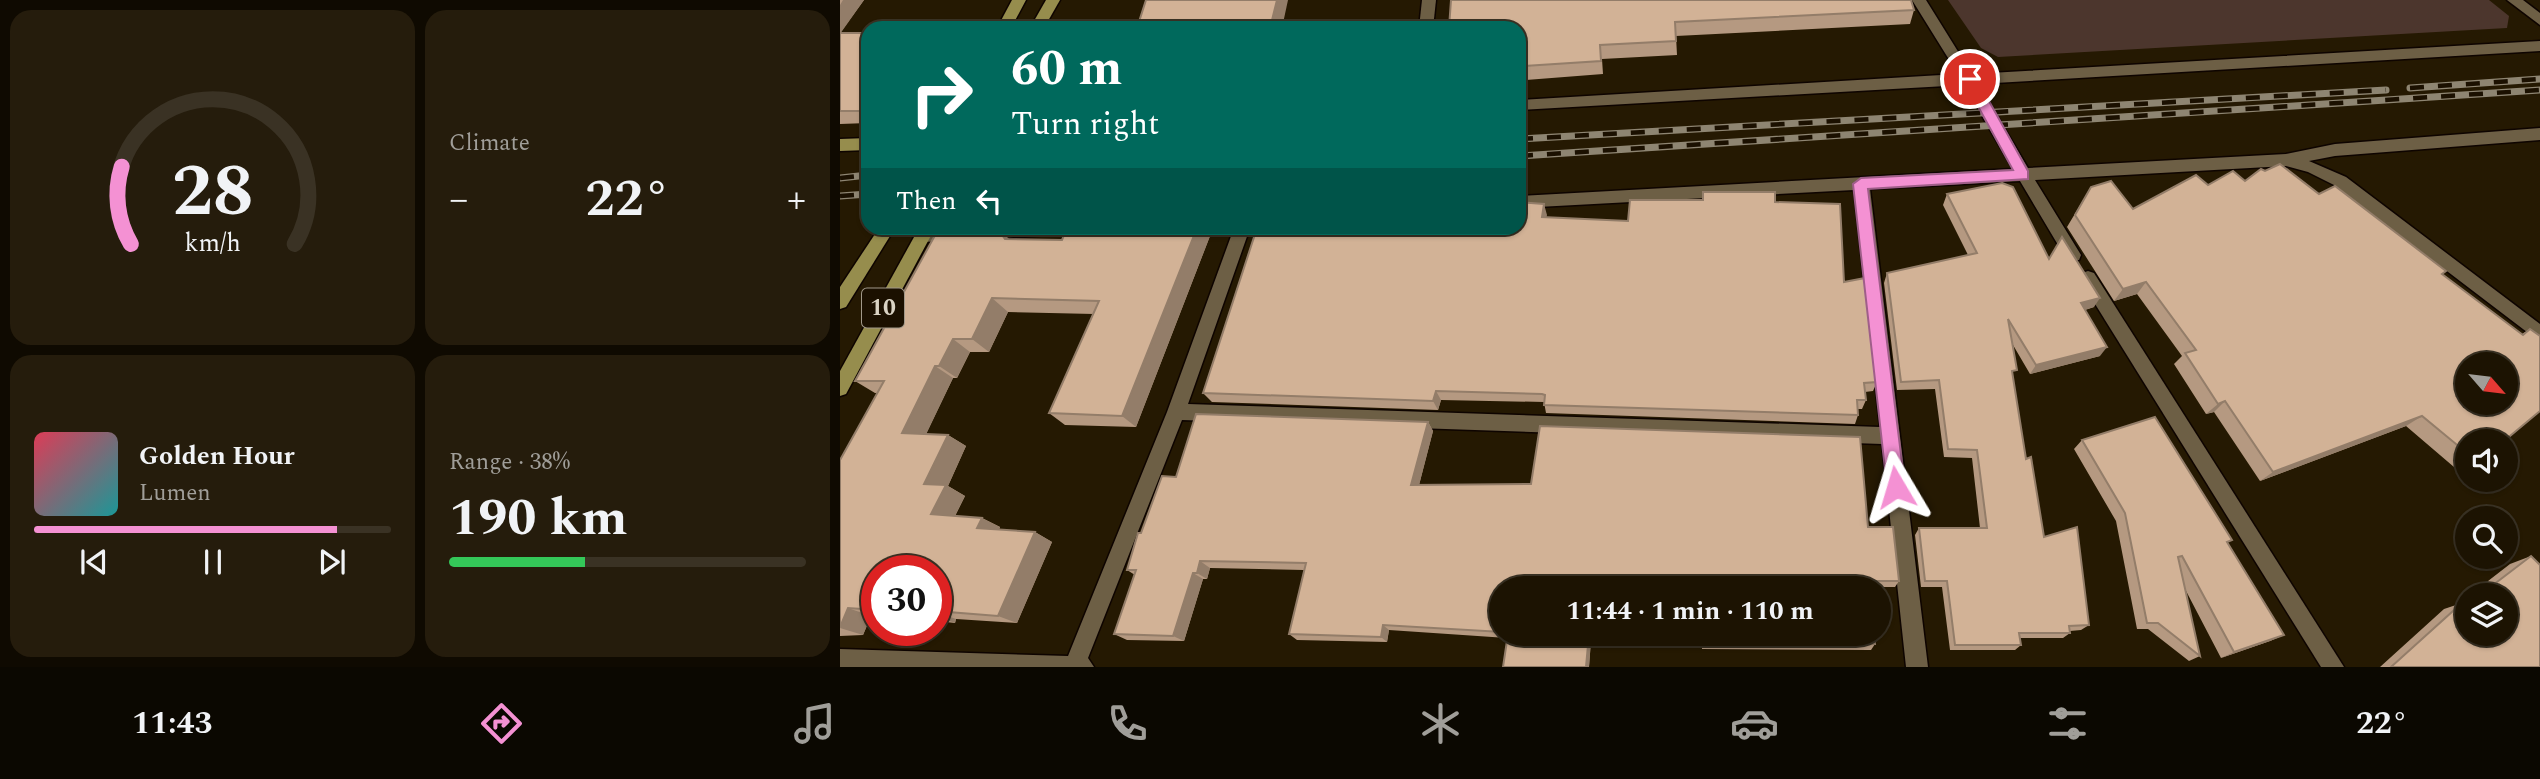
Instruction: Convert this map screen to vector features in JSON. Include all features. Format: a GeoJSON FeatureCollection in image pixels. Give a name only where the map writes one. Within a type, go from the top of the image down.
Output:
{"type":"FeatureCollection","features":[{"type":"Feature","properties":{"kind":"main road"},"geometry":{"type":"LineString","coordinates":[[1007,21],[1019,0]]}},
{"type":"Feature","properties":{"kind":"main road"},"geometry":{"type":"LineString","coordinates":[[1041,21],[1053,0]]}},
{"type":"Feature","properties":{"kind":"main road"},"geometry":{"type":"LineString","coordinates":[[840,145],[861,144]]}},
{"type":"Feature","properties":{"kind":"main road","name":"10"},"geometry":{"type":"LineString","coordinates":[[840,302],[883,235]]}},
{"type":"Feature","properties":{"kind":"main road","name":"10"},"geometry":{"type":"LineString","coordinates":[[840,388],[923,235]]}},
{"type":"Feature","properties":{"kind":"street"},"geometry":{"type":"LineString","coordinates":[[1427,21],[1429,0]]}},
{"type":"Feature","properties":{"kind":"street"},"geometry":{"type":"LineString","coordinates":[[1919,0],[1970,79],[2023,175],[2333,667]]}},
{"type":"Feature","properties":{"kind":"street"},"geometry":{"type":"LineString","coordinates":[[2514,0],[2540,20]]}},
{"type":"Feature","properties":{"kind":"street"},"geometry":{"type":"LineString","coordinates":[[1526,104],[2540,46]]}},
{"type":"Feature","properties":{"kind":"street"},"geometry":{"type":"LineString","coordinates":[[1526,202],[2287,160],[2335,150],[2540,134]]}},
{"type":"Feature","properties":{"kind":"street"},"geometry":{"type":"LineString","coordinates":[[2287,160],[2313,168],[2340,181],[2540,334]]}},
{"type":"Feature","properties":{"kind":"street"},"geometry":{"type":"LineString","coordinates":[[1861,184],[1917,667]]}},
{"type":"Feature","properties":{"kind":"street"},"geometry":{"type":"LineString","coordinates":[[1074,667],[1176,412],[1239,235]]}},
{"type":"Feature","properties":{"kind":"street"},"geometry":{"type":"LineString","coordinates":[[1176,412],[1890,436]]}},
{"type":"Feature","properties":{"kind":"street"},"geometry":{"type":"LineString","coordinates":[[840,660],[1083,667]]}},
{"type":"Feature","properties":{"kind":"shaded area"},"geometry":{"type":"Polygon","coordinates":[[[1948,0],[2489,0],[2509,16],[2507,28],[1998,57],[1981,48],[1948,0]]]}},
{"type":"Feature","properties":{"kind":"building"},"geometry":{"type":"Polygon","coordinates":[[[1146,0],[1277,0],[1272,21],[1139,21],[1146,0]]]}},
{"type":"Feature","properties":{"kind":"building"},"geometry":{"type":"Polygon","coordinates":[[[1451,0],[1911,0],[1914,10],[1675,22],[1676,41],[1600,45],[1601,61],[1526,66],[1526,21],[1450,21],[1451,0]]]}},
{"type":"Feature","properties":{"kind":"building"},"geometry":{"type":"Polygon","coordinates":[[[840,33],[861,33],[861,111],[840,111],[840,33]]]}},
{"type":"Feature","properties":{"kind":"building"},"geometry":{"type":"Polygon","coordinates":[[[2280,164],[2319,194],[2335,186],[2446,271],[2442,274],[2523,335],[2530,329],[2540,336],[2540,411],[2518,429],[2455,429],[2455,443],[2422,416],[2273,472],[2225,401],[2218,404],[2185,353],[2196,350],[2146,282],[2123,289],[2075,215],[2091,187],[2111,181],[2133,209],[2196,175],[2208,185],[2233,171],[2245,181],[2261,169],[2265,171],[2280,164]]]}},
{"type":"Feature","properties":{"kind":"building"},"geometry":{"type":"Polygon","coordinates":[[[2002,183],[2013,187],[2049,259],[2062,237],[2100,298],[2081,303],[2107,347],[2036,365],[2008,319],[2017,370],[2012,371],[2026,459],[2031,457],[2044,537],[2077,527],[2089,625],[2069,626],[2070,633],[2019,633],[2021,645],[1955,645],[1947,581],[1925,581],[1919,528],[1987,528],[1977,450],[1948,449],[1939,380],[1901,382],[1887,273],[1977,253],[1947,194],[2002,183]]]}},
{"type":"Feature","properties":{"kind":"building"},"geometry":{"type":"Polygon","coordinates":[[[1703,192],[1775,192],[1775,202],[1840,204],[1844,282],[1865,278],[1877,382],[1864,383],[1866,400],[1857,400],[1858,415],[1544,405],[1545,395],[1542,394],[1436,391],[1433,401],[1203,393],[1255,235],[1526,235],[1526,203],[1544,204],[1542,217],[1628,221],[1630,200],[1703,200],[1703,192]]]}},
{"type":"Feature","properties":{"kind":"building"},"geometry":{"type":"Polygon","coordinates":[[[935,235],[1002,235],[1005,239],[1062,240],[1064,235],[1194,235],[1122,416],[1049,413],[1099,301],[992,298],[972,339],[953,339],[939,366],[935,366],[902,433],[948,435],[924,484],[946,485],[931,514],[982,518],[977,528],[1035,532],[998,616],[952,612],[952,555],[861,555],[861,609],[848,608],[840,627],[840,460],[884,381],[855,381],[935,235]]]}},
{"type":"Feature","properties":{"kind":"building"},"geometry":{"type":"Polygon","coordinates":[[[1196,414],[1428,422],[1411,485],[1531,484],[1540,426],[1860,437],[1868,527],[1893,527],[1899,581],[1891,581],[1891,576],[1489,576],[1489,631],[1383,625],[1381,637],[1289,634],[1306,563],[1200,561],[1197,573],[1193,573],[1173,636],[1114,634],[1136,570],[1127,570],[1138,533],[1141,533],[1162,476],[1176,477],[1196,414]]]}},
{"type":"Feature","properties":{"kind":"building"},"geometry":{"type":"Polygon","coordinates":[[[2155,417],[2232,540],[2227,542],[2284,635],[2234,652],[2182,556],[2178,557],[2200,656],[2158,623],[2147,623],[2125,513],[2082,440],[2155,417]]]}},
{"type":"Feature","properties":{"kind":"building"},"geometry":{"type":"Polygon","coordinates":[[[2531,556],[2540,565],[2540,667],[2391,667],[2455,609],[2455,646],[2518,646],[2518,583],[2496,583],[2514,569],[2518,569],[2518,566],[2531,556]]]}},
{"type":"Feature","properties":{"kind":"building"},"geometry":{"type":"Polygon","coordinates":[[[1506,646],[1588,646],[1586,667],[1503,667],[1506,646]]]}},
{"type":"Feature","properties":{"kind":"railway"},"geometry":{"type":"LineString","coordinates":[[2410,88],[2540,79]]}},
{"type":"Feature","properties":{"kind":"railway"},"geometry":{"type":"LineString","coordinates":[[1526,139],[2386,90]]}},
{"type":"Feature","properties":{"kind":"railway"},"geometry":{"type":"LineString","coordinates":[[1526,156],[2540,90]]}},
{"type":"Feature","properties":{"kind":"railway"},"geometry":{"type":"LineString","coordinates":[[840,178],[861,176]]}},
{"type":"Feature","properties":{"kind":"railway"},"geometry":{"type":"LineString","coordinates":[[840,196],[861,194]]}},
{"type":"Feature","properties":{"kind":"route"},"geometry":{"type":"LineString","coordinates":[[1896,487],[1861,184],[2023,175],[1970,79]]}}]}
